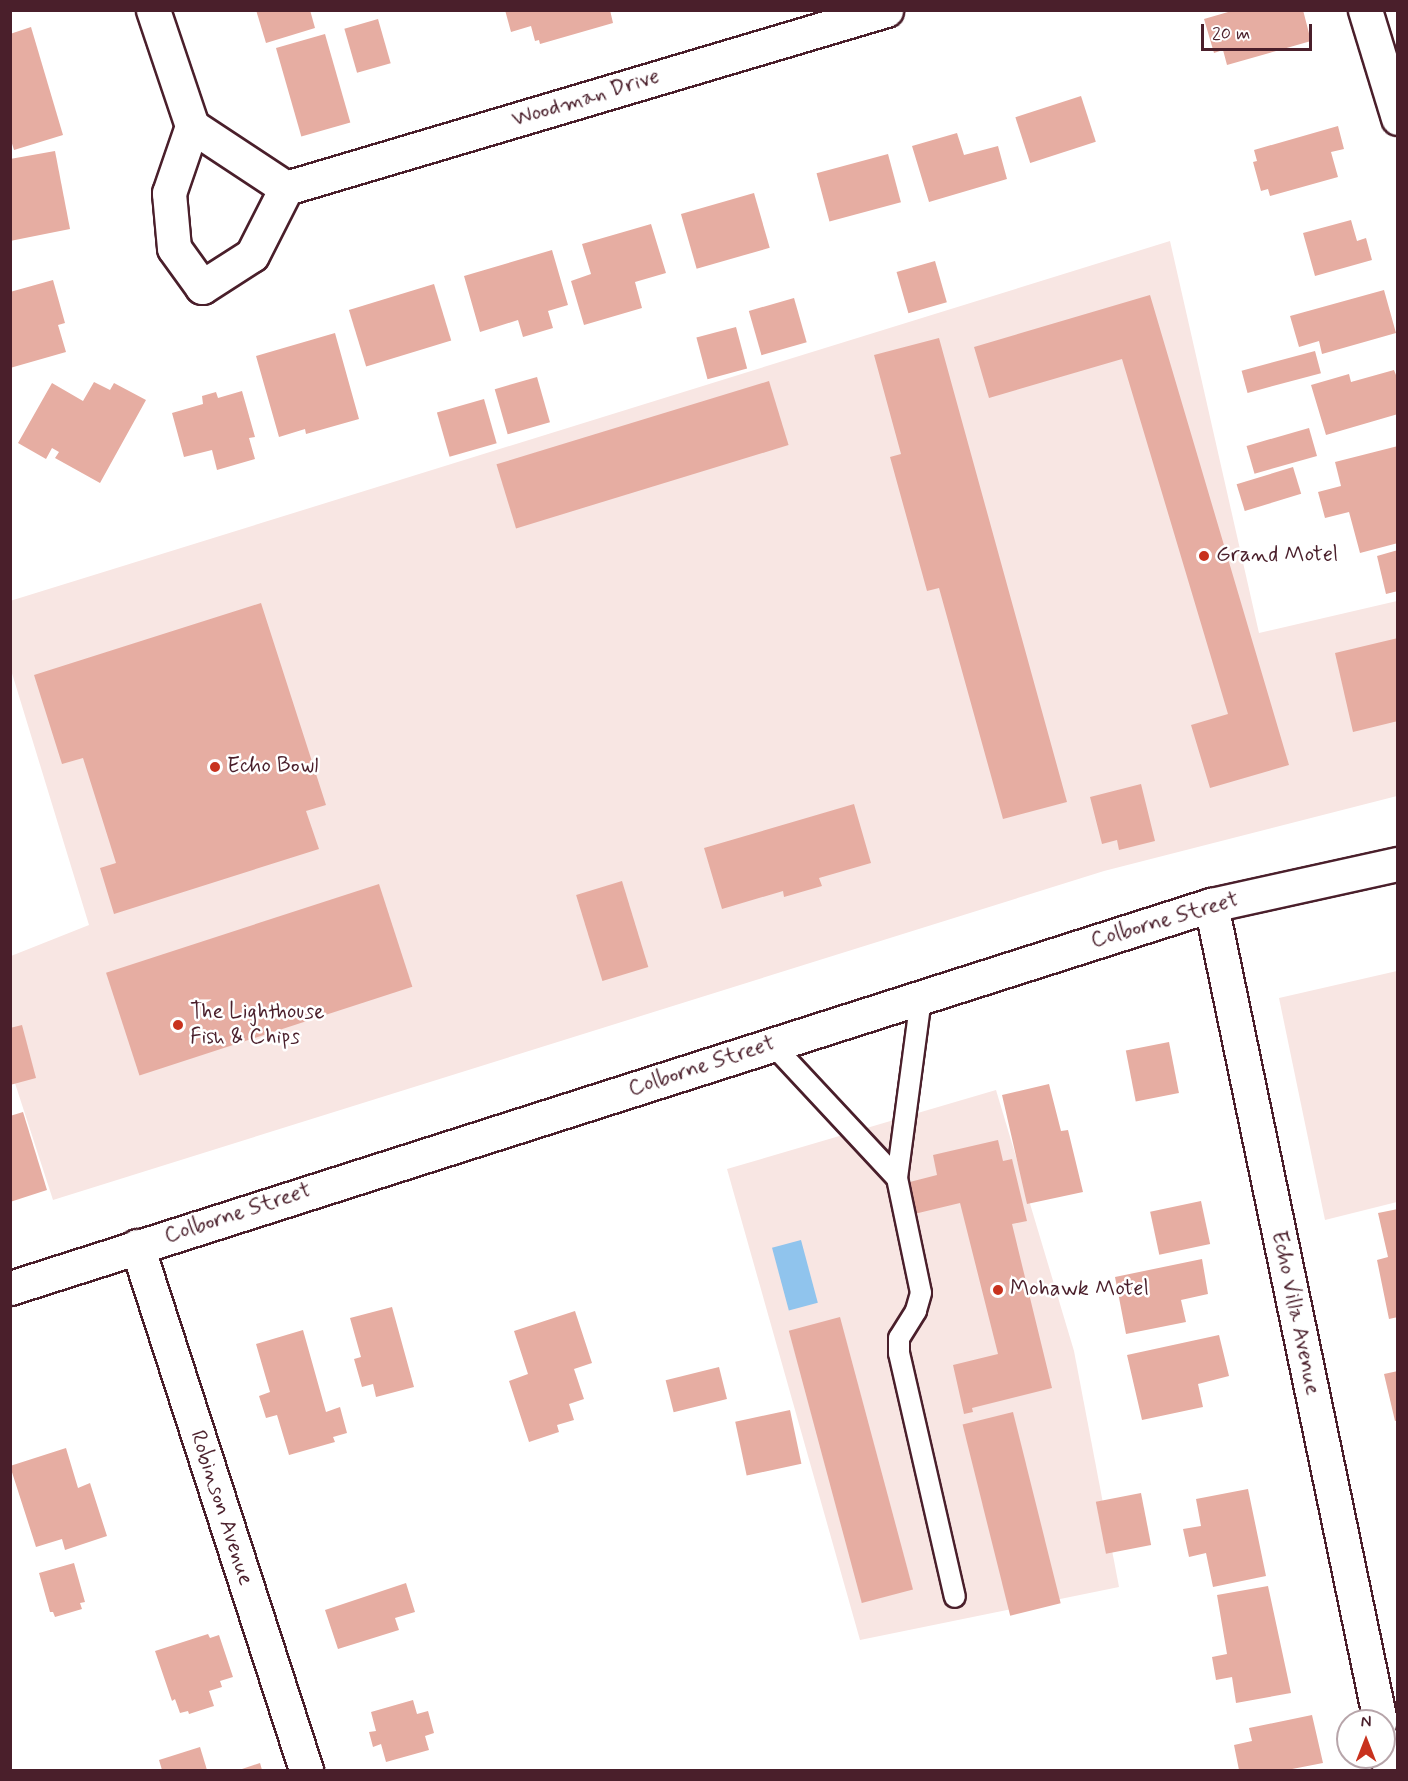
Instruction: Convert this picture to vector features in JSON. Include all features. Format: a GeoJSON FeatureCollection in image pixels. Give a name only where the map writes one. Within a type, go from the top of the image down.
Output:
{"type":"FeatureCollection","features":[{"type":"Feature","properties":{"kind":"street"},"geometry":{"type":"LineString","coordinates":[[153,10],[192,126],[169,193],[174,248],[202,287],[252,255],[286,188],[192,126]]}},
{"type":"Feature","properties":{"kind":"street","name":"Woodman Drive"},"geometry":{"type":"LineString","coordinates":[[286,188],[886,10]]}},
{"type":"Feature","properties":{"kind":"street"},"geometry":{"type":"LineString","coordinates":[[1365,10],[1398,118]]}},
{"type":"Feature","properties":{"kind":"street","name":"Colborne Street"},"geometry":{"type":"LineString","coordinates":[[10,1288],[1211,905],[1398,864]]}},
{"type":"Feature","properties":{"kind":"street","name":"Echo Villa Avenue"},"geometry":{"type":"LineString","coordinates":[[1211,905],[1378,1709]]}},
{"type":"Feature","properties":{"kind":"street","name":"Robinson Avenue"},"geometry":{"type":"LineString","coordinates":[[137,1246],[306,1770]]}},
{"type":"Feature","properties":{"kind":"lane"},"geometry":{"type":"LineString","coordinates":[[921,997],[897,1178],[921,1293],[916,1311],[899,1338],[899,1353],[955,1597]]}},
{"type":"Feature","properties":{"kind":"lane"},"geometry":{"type":"LineString","coordinates":[[772,1044],[897,1178]]}},
{"type":"Feature","properties":{"kind":"shaded area"},"geometry":{"type":"Polygon","coordinates":[[[1170,241],[1259,633],[1397,601],[1397,796],[1104,871],[53,1200],[11,1071],[11,956],[89,925],[11,670],[10,601],[1170,241]]]}},
{"type":"Feature","properties":{"kind":"shaded area"},"geometry":{"type":"Polygon","coordinates":[[[1397,971],[1397,1202],[1325,1220],[1279,998],[1397,971]]]}},
{"type":"Feature","properties":{"kind":"shaded area"},"geometry":{"type":"Polygon","coordinates":[[[996,1090],[1074,1351],[1119,1587],[860,1640],[727,1169],[996,1090]]]}},
{"type":"Feature","properties":{"kind":"water"},"geometry":{"type":"Polygon","coordinates":[[[801,1240],[818,1303],[789,1311],[772,1248],[801,1240]]]}},
{"type":"Feature","properties":{"kind":"building"},"geometry":{"type":"Polygon","coordinates":[[[256,10],[310,10],[315,28],[266,43],[256,10]]]}},
{"type":"Feature","properties":{"kind":"building"},"geometry":{"type":"Polygon","coordinates":[[[505,10],[610,10],[613,23],[540,44],[539,40],[535,41],[531,26],[511,32],[505,10]]]}},
{"type":"Feature","properties":{"kind":"building"},"geometry":{"type":"Polygon","coordinates":[[[1235,10],[1303,10],[1311,41],[1227,65],[1223,50],[1214,53],[1204,19],[1235,10]]]}},
{"type":"Feature","properties":{"kind":"building"},"geometry":{"type":"Polygon","coordinates":[[[378,19],[391,63],[357,73],[344,29],[378,19]]]}},
{"type":"Feature","properties":{"kind":"building"},"geometry":{"type":"Polygon","coordinates":[[[31,27],[63,135],[14,150],[10,137],[10,34],[31,27]]]}},
{"type":"Feature","properties":{"kind":"building"},"geometry":{"type":"Polygon","coordinates":[[[325,34],[350,122],[301,136],[276,48],[325,34]]]}},
{"type":"Feature","properties":{"kind":"building"},"geometry":{"type":"Polygon","coordinates":[[[1081,96],[1096,142],[1030,163],[1015,117],[1081,96]]]}},
{"type":"Feature","properties":{"kind":"building"},"geometry":{"type":"Polygon","coordinates":[[[1338,126],[1344,149],[1331,152],[1338,177],[1270,196],[1268,189],[1261,191],[1253,162],[1257,161],[1254,150],[1338,126]]]}},
{"type":"Feature","properties":{"kind":"building"},"geometry":{"type":"Polygon","coordinates":[[[957,133],[964,155],[998,146],[1007,179],[929,202],[912,146],[957,133]]]}},
{"type":"Feature","properties":{"kind":"building"},"geometry":{"type":"Polygon","coordinates":[[[55,151],[70,229],[10,241],[10,159],[55,151]]]}},
{"type":"Feature","properties":{"kind":"building"},"geometry":{"type":"Polygon","coordinates":[[[888,154],[901,202],[829,221],[817,173],[888,154]]]}},
{"type":"Feature","properties":{"kind":"building"},"geometry":{"type":"Polygon","coordinates":[[[754,193],[770,248],[697,269],[681,214],[754,193]]]}},
{"type":"Feature","properties":{"kind":"building"},"geometry":{"type":"Polygon","coordinates":[[[1351,220],[1357,241],[1366,238],[1372,260],[1315,276],[1303,233],[1351,220]]]}},
{"type":"Feature","properties":{"kind":"building"},"geometry":{"type":"Polygon","coordinates":[[[651,224],[666,273],[635,282],[642,308],[584,325],[571,281],[591,274],[582,244],[651,224]]]}},
{"type":"Feature","properties":{"kind":"building"},"geometry":{"type":"Polygon","coordinates":[[[552,250],[568,305],[548,311],[553,328],[523,337],[518,320],[480,332],[464,276],[552,250]]]}},
{"type":"Feature","properties":{"kind":"building"},"geometry":{"type":"Polygon","coordinates":[[[935,261],[947,302],[908,313],[897,272],[935,261]]]}},
{"type":"Feature","properties":{"kind":"building"},"geometry":{"type":"Polygon","coordinates":[[[53,280],[65,323],[58,325],[66,352],[10,368],[10,292],[53,280]]]}},
{"type":"Feature","properties":{"kind":"building"},"geometry":{"type":"Polygon","coordinates":[[[434,284],[451,340],[366,366],[349,310],[434,284]]]}},
{"type":"Feature","properties":{"kind":"building"},"geometry":{"type":"Polygon","coordinates":[[[1384,290],[1396,333],[1322,354],[1319,341],[1299,347],[1290,316],[1384,290]]]}},
{"type":"Feature","properties":{"kind":"building","name":"Grand Motel"},"geometry":{"type":"Polygon","coordinates":[[[1150,295],[1289,765],[1210,788],[1191,725],[1228,714],[1122,359],[989,398],[974,347],[1150,295]]]}},
{"type":"Feature","properties":{"kind":"building"},"geometry":{"type":"Polygon","coordinates":[[[794,298],[807,342],[762,355],[749,311],[794,298]]]}},
{"type":"Feature","properties":{"kind":"building"},"geometry":{"type":"Polygon","coordinates":[[[736,327],[747,369],[708,379],[696,338],[736,327]]]}},
{"type":"Feature","properties":{"kind":"building"},"geometry":{"type":"Polygon","coordinates":[[[335,333],[359,419],[306,434],[305,429],[279,437],[256,356],[335,333]]]}},
{"type":"Feature","properties":{"kind":"building"},"geometry":{"type":"Polygon","coordinates":[[[939,338],[1067,802],[1003,819],[939,588],[927,591],[890,457],[901,454],[874,355],[939,338]]]}},
{"type":"Feature","properties":{"kind":"building"},"geometry":{"type":"Polygon","coordinates":[[[1315,351],[1321,373],[1248,393],[1242,371],[1315,351]]]}},
{"type":"Feature","properties":{"kind":"building"},"geometry":{"type":"Polygon","coordinates":[[[1394,370],[1398,380],[1398,414],[1326,435],[1311,385],[1349,374],[1351,382],[1394,370]]]}},
{"type":"Feature","properties":{"kind":"building"},"geometry":{"type":"Polygon","coordinates":[[[537,377],[550,422],[508,434],[495,389],[537,377]]]}},
{"type":"Feature","properties":{"kind":"building"},"geometry":{"type":"Polygon","coordinates":[[[769,381],[789,445],[516,528],[496,464],[769,381]]]}},
{"type":"Feature","properties":{"kind":"building"},"geometry":{"type":"Polygon","coordinates":[[[94,382],[110,390],[114,383],[146,400],[100,483],[55,458],[59,452],[52,448],[46,459],[18,443],[52,383],[83,401],[94,382]]]}},
{"type":"Feature","properties":{"kind":"building"},"geometry":{"type":"Polygon","coordinates":[[[242,391],[255,437],[249,438],[255,459],[217,470],[212,450],[184,457],[172,413],[203,404],[202,396],[216,392],[218,398],[242,391]]]}},
{"type":"Feature","properties":{"kind":"building"},"geometry":{"type":"Polygon","coordinates":[[[484,399],[497,443],[450,457],[437,413],[484,399]]]}},
{"type":"Feature","properties":{"kind":"building"},"geometry":{"type":"Polygon","coordinates":[[[1309,428],[1317,456],[1255,474],[1247,446],[1309,428]]]}},
{"type":"Feature","properties":{"kind":"building"},"geometry":{"type":"Polygon","coordinates":[[[1398,446],[1398,543],[1360,553],[1349,512],[1325,518],[1318,492],[1341,486],[1335,462],[1398,446]]]}},
{"type":"Feature","properties":{"kind":"building"},"geometry":{"type":"Polygon","coordinates":[[[1293,467],[1301,494],[1245,511],[1237,484],[1293,467]]]}},
{"type":"Feature","properties":{"kind":"building"},"geometry":{"type":"Polygon","coordinates":[[[1398,550],[1398,591],[1386,594],[1377,556],[1398,550]]]}},
{"type":"Feature","properties":{"kind":"building"},"geometry":{"type":"Polygon","coordinates":[[[261,603],[326,805],[306,811],[319,849],[114,914],[100,868],[116,863],[83,758],[62,764],[34,675],[261,603]]]}},
{"type":"Feature","properties":{"kind":"building"},"geometry":{"type":"Polygon","coordinates":[[[1398,638],[1398,721],[1353,732],[1335,653],[1398,638]]]}},
{"type":"Feature","properties":{"kind":"building"},"geometry":{"type":"Polygon","coordinates":[[[1141,784],[1155,841],[1119,850],[1117,840],[1102,844],[1090,797],[1141,784]]]}},
{"type":"Feature","properties":{"kind":"building"},"geometry":{"type":"Polygon","coordinates":[[[854,804],[871,863],[819,878],[822,886],[784,897],[783,891],[722,909],[704,848],[854,804]]]}},
{"type":"Feature","properties":{"kind":"building"},"geometry":{"type":"Polygon","coordinates":[[[622,881],[648,967],[602,981],[576,895],[622,881]]]}},
{"type":"Feature","properties":{"kind":"building"},"geometry":{"type":"Polygon","coordinates":[[[379,884],[412,987],[139,1075],[106,973],[379,884]]]}},
{"type":"Feature","properties":{"kind":"building"},"geometry":{"type":"Polygon","coordinates":[[[22,1025],[36,1078],[10,1085],[10,1028],[22,1025]]]}},
{"type":"Feature","properties":{"kind":"building"},"geometry":{"type":"Polygon","coordinates":[[[1169,1042],[1179,1093],[1136,1101],[1126,1050],[1169,1042]]]}},
{"type":"Feature","properties":{"kind":"building"},"geometry":{"type":"Polygon","coordinates":[[[1049,1084],[1061,1131],[1068,1130],[1083,1192],[1027,1204],[1002,1095],[1049,1084]]]}},
{"type":"Feature","properties":{"kind":"building"},"geometry":{"type":"Polygon","coordinates":[[[23,1112],[47,1190],[10,1202],[10,1116],[23,1112]]]}},
{"type":"Feature","properties":{"kind":"building"},"geometry":{"type":"Polygon","coordinates":[[[998,1140],[1003,1161],[1012,1159],[1027,1221],[1012,1224],[1052,1388],[972,1408],[973,1412],[964,1414],[953,1365],[998,1354],[960,1203],[910,1215],[902,1184],[937,1175],[933,1155],[998,1140]]]}},
{"type":"Feature","properties":{"kind":"building"},"geometry":{"type":"Polygon","coordinates":[[[1201,1201],[1210,1244],[1159,1255],[1150,1212],[1201,1201]]]}},
{"type":"Feature","properties":{"kind":"building"},"geometry":{"type":"Polygon","coordinates":[[[1398,1209],[1398,1317],[1389,1319],[1377,1260],[1388,1257],[1378,1213],[1398,1209]]]}},
{"type":"Feature","properties":{"kind":"building"},"geometry":{"type":"Polygon","coordinates":[[[1202,1259],[1208,1294],[1181,1300],[1186,1322],[1126,1334],[1115,1277],[1202,1259]]]}},
{"type":"Feature","properties":{"kind":"building"},"geometry":{"type":"Polygon","coordinates":[[[392,1307],[414,1387],[376,1397],[373,1384],[362,1387],[354,1359],[361,1357],[350,1318],[392,1307]]]}},
{"type":"Feature","properties":{"kind":"building"},"geometry":{"type":"Polygon","coordinates":[[[575,1311],[592,1363],[574,1369],[584,1399],[569,1404],[574,1420],[557,1425],[559,1432],[529,1442],[509,1381],[528,1374],[514,1331],[575,1311]]]}},
{"type":"Feature","properties":{"kind":"building"},"geometry":{"type":"Polygon","coordinates":[[[840,1317],[913,1589],[862,1603],[789,1331],[840,1317]]]}},
{"type":"Feature","properties":{"kind":"building"},"geometry":{"type":"Polygon","coordinates":[[[303,1330],[326,1412],[340,1407],[347,1433],[333,1437],[335,1442],[289,1455],[277,1415],[266,1418],[259,1396],[270,1392],[256,1344],[303,1330]]]}},
{"type":"Feature","properties":{"kind":"building"},"geometry":{"type":"Polygon","coordinates":[[[1219,1335],[1229,1376],[1198,1384],[1203,1407],[1142,1420],[1127,1355],[1219,1335]]]}},
{"type":"Feature","properties":{"kind":"building"},"geometry":{"type":"Polygon","coordinates":[[[719,1367],[727,1399],[674,1412],[666,1380],[719,1367]]]}},
{"type":"Feature","properties":{"kind":"building"},"geometry":{"type":"Polygon","coordinates":[[[1398,1371],[1398,1420],[1395,1421],[1384,1374],[1398,1371]]]}},
{"type":"Feature","properties":{"kind":"building"},"geometry":{"type":"Polygon","coordinates":[[[790,1410],[801,1464],[747,1475],[735,1422],[790,1410]]]}},
{"type":"Feature","properties":{"kind":"building"},"geometry":{"type":"Polygon","coordinates":[[[1013,1412],[1061,1603],[1010,1616],[963,1425],[1013,1412]]]}},
{"type":"Feature","properties":{"kind":"building"},"geometry":{"type":"Polygon","coordinates":[[[66,1448],[78,1488],[90,1483],[107,1536],[65,1550],[62,1539],[36,1547],[10,1466],[66,1448]]]}},
{"type":"Feature","properties":{"kind":"building"},"geometry":{"type":"Polygon","coordinates":[[[1248,1489],[1266,1576],[1213,1587],[1206,1553],[1189,1557],[1183,1529],[1201,1526],[1196,1499],[1248,1489]]]}},
{"type":"Feature","properties":{"kind":"building"},"geometry":{"type":"Polygon","coordinates":[[[1141,1493],[1151,1545],[1106,1554],[1096,1502],[1141,1493]]]}},
{"type":"Feature","properties":{"kind":"building"},"geometry":{"type":"Polygon","coordinates":[[[74,1563],[85,1602],[80,1603],[82,1609],[55,1617],[53,1612],[50,1612],[39,1573],[74,1563]]]}},
{"type":"Feature","properties":{"kind":"building"},"geometry":{"type":"Polygon","coordinates":[[[406,1583],[415,1612],[395,1618],[399,1630],[338,1649],[325,1610],[406,1583]]]}},
{"type":"Feature","properties":{"kind":"building"},"geometry":{"type":"Polygon","coordinates":[[[1268,1586],[1291,1693],[1236,1703],[1232,1677],[1216,1680],[1212,1657],[1227,1654],[1217,1595],[1268,1586]]]}},
{"type":"Feature","properties":{"kind":"building"},"geometry":{"type":"Polygon","coordinates":[[[208,1634],[210,1638],[219,1635],[233,1677],[220,1681],[222,1687],[209,1691],[214,1706],[189,1714],[188,1711],[180,1713],[175,1699],[172,1701],[155,1651],[208,1634]]]}},
{"type":"Feature","properties":{"kind":"building"},"geometry":{"type":"Polygon","coordinates":[[[413,1700],[417,1714],[428,1711],[434,1733],[425,1736],[429,1750],[386,1762],[381,1744],[373,1747],[369,1732],[376,1731],[371,1712],[413,1700]]]}},
{"type":"Feature","properties":{"kind":"building"},"geometry":{"type":"Polygon","coordinates":[[[1312,1715],[1323,1763],[1287,1770],[1239,1770],[1234,1745],[1252,1741],[1249,1728],[1312,1715]]]}},
{"type":"Feature","properties":{"kind":"building"},"geometry":{"type":"Polygon","coordinates":[[[200,1747],[207,1770],[162,1770],[159,1760],[200,1747]]]}},
{"type":"Feature","properties":{"kind":"building"},"geometry":{"type":"Polygon","coordinates":[[[260,1763],[262,1770],[239,1770],[260,1763]]]}},
{"type":"Feature","properties":{"kind":"place","name":"Grand Motel"},"geometry":{"type":"Point","coordinates":[1204,556]}},
{"type":"Feature","properties":{"kind":"place","name":"Echo Bowl"},"geometry":{"type":"Point","coordinates":[215,767]}},
{"type":"Feature","properties":{"kind":"place","name":"The Lighthouse Fish & Chips"},"geometry":{"type":"Point","coordinates":[178,1025]}},
{"type":"Feature","properties":{"kind":"place","name":"Mohawk Motel"},"geometry":{"type":"Point","coordinates":[998,1290]}}]}
